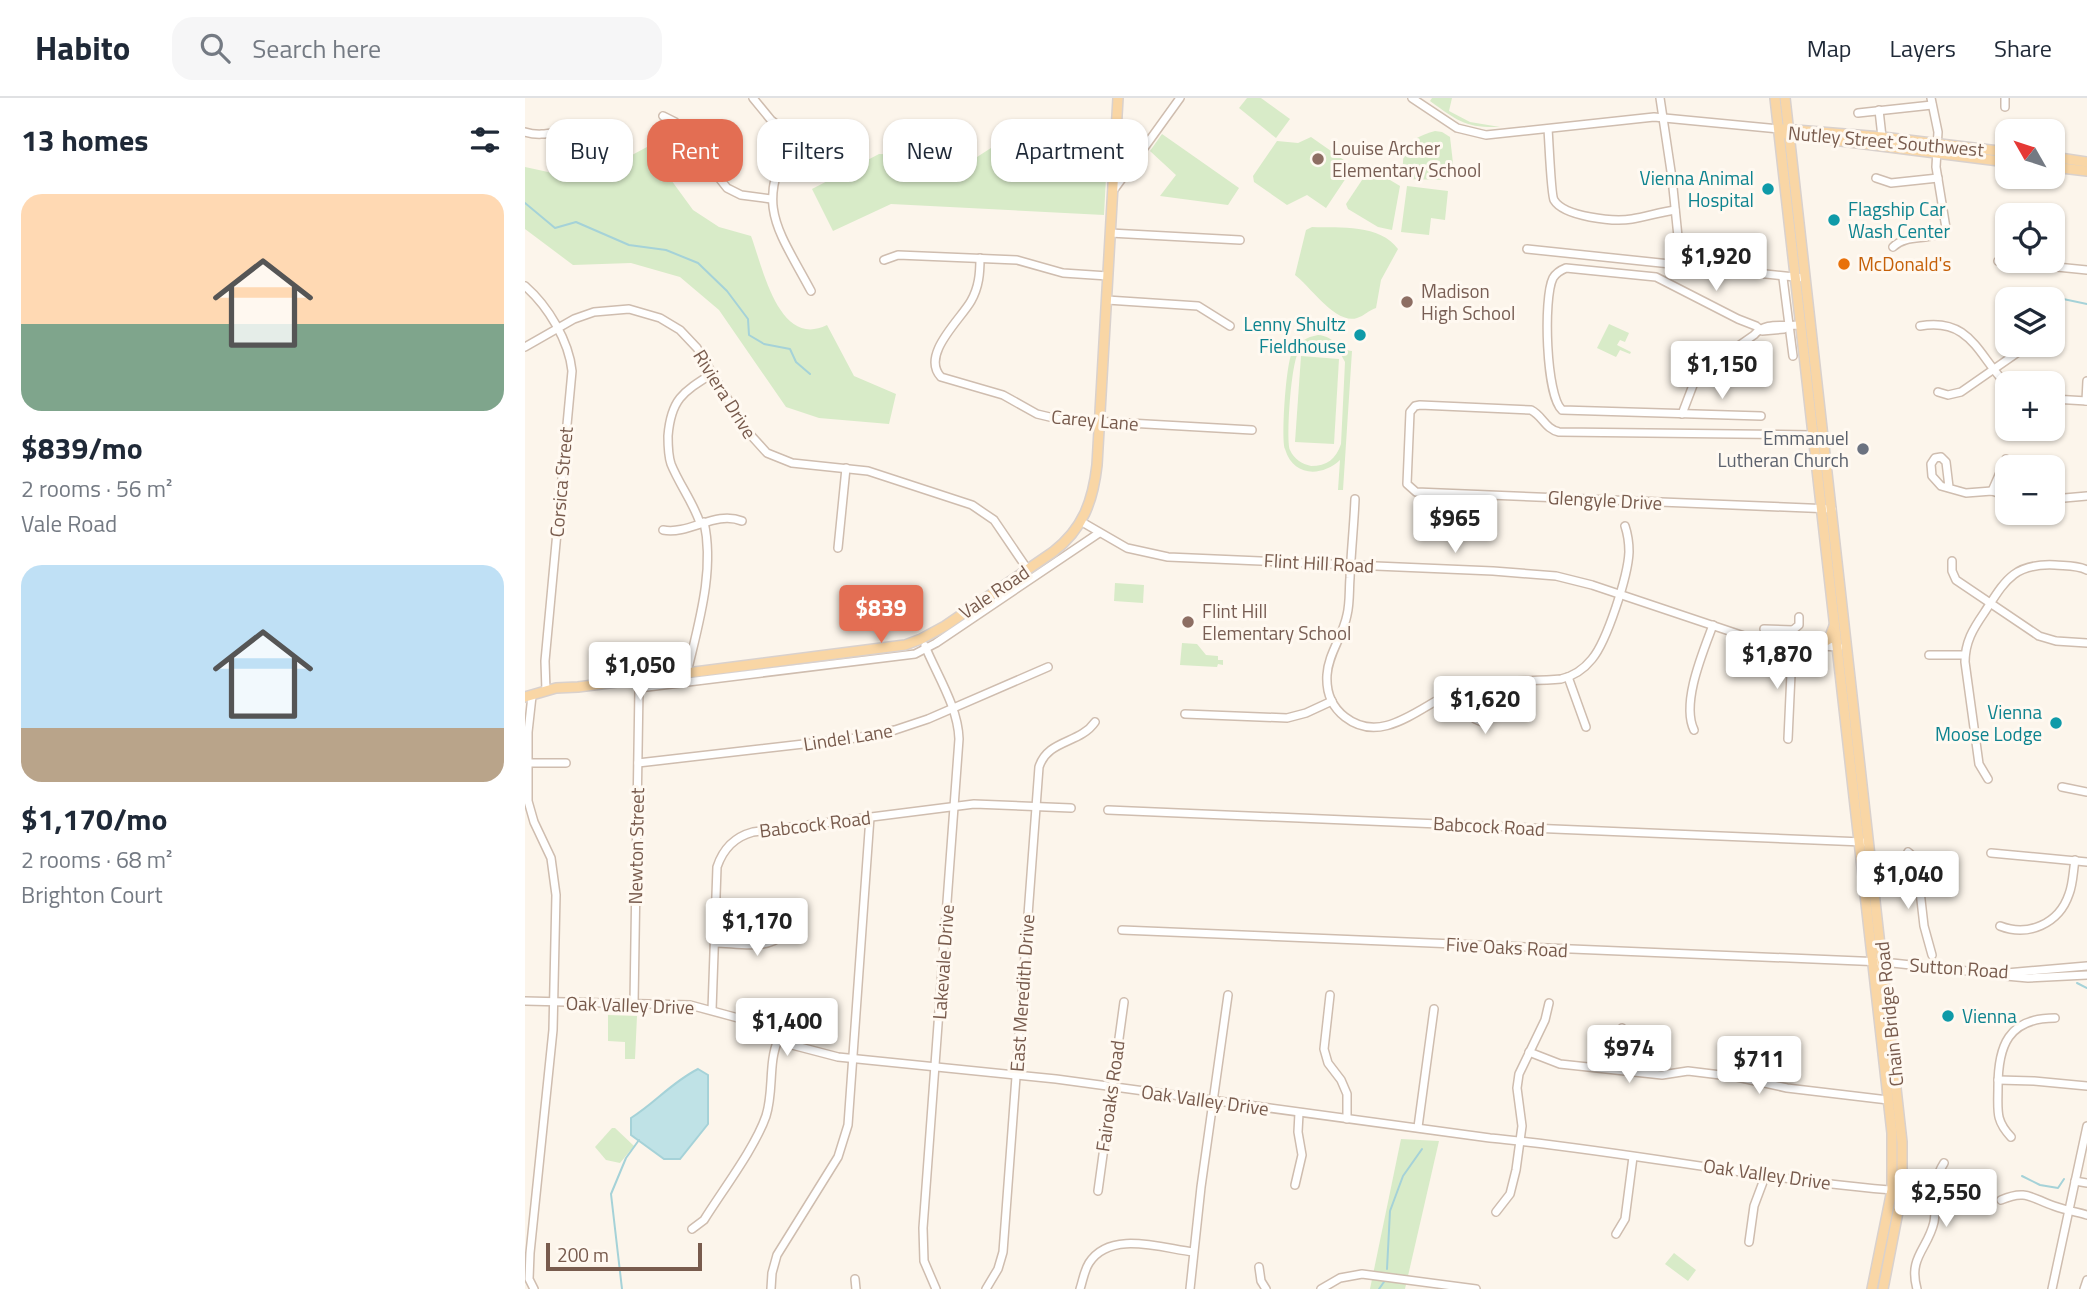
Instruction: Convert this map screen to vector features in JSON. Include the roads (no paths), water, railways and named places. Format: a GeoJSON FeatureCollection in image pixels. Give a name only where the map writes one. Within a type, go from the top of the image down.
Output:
{"type":"FeatureCollection","features":[{"type":"Feature","properties":{"kind":"main road","name":"Vale Road"},"geometry":{"type":"LineString","coordinates":[[1117,119],[1118,98]]}},
{"type":"Feature","properties":{"kind":"main road"},"geometry":{"type":"LineString","coordinates":[[1775,98],[1785,131]]}},
{"type":"Feature","properties":{"kind":"main road"},"geometry":{"type":"LineString","coordinates":[[1785,98],[1785,131],[1799,278]]}},
{"type":"Feature","properties":{"kind":"main road","name":"Nutley Street Southwest"},"geometry":{"type":"LineString","coordinates":[[1785,131],[1882,137],[1995,160]]}},
{"type":"Feature","properties":{"kind":"main road","name":"Nutley Street Southwest"},"geometry":{"type":"LineString","coordinates":[[1785,131],[1938,149],[1995,151]]}},
{"type":"Feature","properties":{"kind":"main road"},"geometry":{"type":"LineString","coordinates":[[2065,159],[2087,162]]}},
{"type":"Feature","properties":{"kind":"main road"},"geometry":{"type":"LineString","coordinates":[[2065,168],[2087,171]]}},
{"type":"Feature","properties":{"kind":"main road","name":"Vale Road"},"geometry":{"type":"LineString","coordinates":[[529,696],[546,691],[638,683],[687,673],[895,648],[921,639],[1061,546],[1082,522],[1094,489],[1114,182]]}},
{"type":"Feature","properties":{"kind":"main road","name":"Chain Bridge Road"},"geometry":{"type":"LineString","coordinates":[[1799,278],[1794,325],[1826,509],[1835,625],[1842,647]]}},
{"type":"Feature","properties":{"kind":"main road","name":"Chain Bridge Road"},"geometry":{"type":"LineString","coordinates":[[1799,278],[1878,962],[1901,1129],[1897,1190],[1883,1289]]}},
{"type":"Feature","properties":{"kind":"main road"},"geometry":{"type":"LineString","coordinates":[[1817,646],[1829,639],[1835,625]]}},
{"type":"Feature","properties":{"kind":"main road","name":"Chain Bridge Road"},"geometry":{"type":"LineString","coordinates":[[1872,1289],[1897,1190],[1878,962]]}},
{"type":"Feature","properties":{"kind":"street"},"geometry":{"type":"LineString","coordinates":[[753,98],[770,119]]}},
{"type":"Feature","properties":{"kind":"street"},"geometry":{"type":"LineString","coordinates":[[1148,142],[1180,98]]}},
{"type":"Feature","properties":{"kind":"street"},"geometry":{"type":"LineString","coordinates":[[1412,98],[1422,101],[1447,123],[1476,134],[1548,130],[1663,117],[1785,131]]}},
{"type":"Feature","properties":{"kind":"street"},"geometry":{"type":"LineString","coordinates":[[1660,98],[1681,266]]}},
{"type":"Feature","properties":{"kind":"street"},"geometry":{"type":"LineString","coordinates":[[1858,113],[1932,101],[1938,132],[1938,178],[1947,225],[1942,233],[1905,238],[1893,247]]}},
{"type":"Feature","properties":{"kind":"street"},"geometry":{"type":"LineString","coordinates":[[1879,110],[1882,137]]}},
{"type":"Feature","properties":{"kind":"street"},"geometry":{"type":"LineString","coordinates":[[663,116],[675,122],[727,188],[741,195],[771,199]]}},
{"type":"Feature","properties":{"kind":"street"},"geometry":{"type":"LineString","coordinates":[[1548,130],[1551,190],[1555,202],[1561,207],[1574,214],[1613,219],[1631,219],[1675,210]]}},
{"type":"Feature","properties":{"kind":"street"},"geometry":{"type":"LineString","coordinates":[[525,132],[546,135]]}},
{"type":"Feature","properties":{"kind":"street"},"geometry":{"type":"LineString","coordinates":[[1876,178],[1891,183],[1938,178]]}},
{"type":"Feature","properties":{"kind":"street"},"geometry":{"type":"LineString","coordinates":[[774,182],[771,199],[779,227],[811,291]]}},
{"type":"Feature","properties":{"kind":"street"},"geometry":{"type":"LineString","coordinates":[[1113,191],[1119,182]]}},
{"type":"Feature","properties":{"kind":"street"},"geometry":{"type":"LineString","coordinates":[[1110,233],[1240,240]]}},
{"type":"Feature","properties":{"kind":"street"},"geometry":{"type":"LineString","coordinates":[[1527,249],[1799,278]]}},
{"type":"Feature","properties":{"kind":"street"},"geometry":{"type":"LineString","coordinates":[[884,260],[898,255],[1017,260],[1063,273],[1108,276]]}},
{"type":"Feature","properties":{"kind":"street","name":"Carey Lane"},"geometry":{"type":"LineString","coordinates":[[980,258],[980,276],[975,293],[939,347],[935,368],[938,375],[944,379],[1003,395],[1045,416],[1100,422],[1252,430]]}},
{"type":"Feature","properties":{"kind":"street"},"geometry":{"type":"LineString","coordinates":[[1761,416],[1567,412],[1558,408],[1554,399],[1547,327],[1552,282],[1557,273],[1571,268],[1655,277],[1765,332],[1794,325]]}},
{"type":"Feature","properties":{"kind":"street"},"geometry":{"type":"LineString","coordinates":[[2065,268],[2087,270]]}},
{"type":"Feature","properties":{"kind":"street"},"geometry":{"type":"LineString","coordinates":[[1783,278],[1794,325],[1793,356]]}},
{"type":"Feature","properties":{"kind":"street","name":"Corsica Street"},"geometry":{"type":"LineString","coordinates":[[525,286],[540,301],[557,329],[569,353],[572,371],[545,661],[546,691]]}},
{"type":"Feature","properties":{"kind":"street"},"geometry":{"type":"LineString","coordinates":[[1107,300],[1198,306],[1230,326]]}},
{"type":"Feature","properties":{"kind":"street","name":"Riviera Drive"},"geometry":{"type":"LineString","coordinates":[[525,347],[583,315],[605,310],[629,309],[650,314],[671,324],[689,338],[747,430],[767,453],[792,463],[868,471],[981,509],[993,520],[1028,570]]}},
{"type":"Feature","properties":{"kind":"street"},"geometry":{"type":"LineString","coordinates":[[1920,326],[1940,324],[1963,332],[1975,343],[1994,369]]}},
{"type":"Feature","properties":{"kind":"street"},"geometry":{"type":"LineString","coordinates":[[1682,414],[1698,375],[1759,329]]}},
{"type":"Feature","properties":{"kind":"street"},"geometry":{"type":"LineString","coordinates":[[1938,392],[1958,394],[2011,357]]}},
{"type":"Feature","properties":{"kind":"street"},"geometry":{"type":"LineString","coordinates":[[687,673],[705,584],[708,550],[702,523],[670,461],[669,430],[672,412],[678,399],[713,373]]}},
{"type":"Feature","properties":{"kind":"street"},"geometry":{"type":"LineString","coordinates":[[2065,400],[2086,401],[2087,382]]}},
{"type":"Feature","properties":{"kind":"street","name":"Glengyle Drive"},"geometry":{"type":"LineString","coordinates":[[1812,435],[1559,432],[1547,427],[1540,416],[1531,410],[1415,406],[1410,417],[1407,484],[1416,492],[1826,509]]}},
{"type":"Feature","properties":{"kind":"street"},"geometry":{"type":"LineString","coordinates":[[838,548],[846,468]]}},
{"type":"Feature","properties":{"kind":"street"},"geometry":{"type":"LineString","coordinates":[[1992,491],[1995,484]]}},
{"type":"Feature","properties":{"kind":"street"},"geometry":{"type":"LineString","coordinates":[[1949,487],[1966,493],[1995,492]]}},
{"type":"Feature","properties":{"kind":"street"},"geometry":{"type":"LineString","coordinates":[[2065,498],[2087,496]]}},
{"type":"Feature","properties":{"kind":"street"},"geometry":{"type":"LineString","coordinates":[[1355,499],[1346,619],[1328,669],[1327,685],[1332,701],[1341,713],[1363,727],[1378,728],[1393,724],[1458,689],[1484,683],[1568,677],[1585,667],[1597,653],[1626,576],[1629,554],[1625,526]]}},
{"type":"Feature","properties":{"kind":"street"},"geometry":{"type":"LineString","coordinates":[[663,530],[676,531],[726,518],[742,521]]}},
{"type":"Feature","properties":{"kind":"street","name":"Flint Hill Road"},"geometry":{"type":"LineString","coordinates":[[1082,522],[1127,548],[1153,555],[1538,573],[1572,579],[1756,640],[1842,647]]}},
{"type":"Feature","properties":{"kind":"street"},"geometry":{"type":"LineString","coordinates":[[638,683],[900,657],[926,649],[1099,533]]}},
{"type":"Feature","properties":{"kind":"street"},"geometry":{"type":"LineString","coordinates":[[1952,561],[1956,580],[2039,636],[2056,641],[2087,643]]}},
{"type":"Feature","properties":{"kind":"street"},"geometry":{"type":"LineString","coordinates":[[1988,779],[1979,764],[1965,655],[1972,630],[2005,582],[2022,569],[2049,565],[2076,566],[2087,570]]}},
{"type":"Feature","properties":{"kind":"street"},"geometry":{"type":"LineString","coordinates":[[1764,629],[1793,630],[1799,625],[1799,617]]}},
{"type":"Feature","properties":{"kind":"street"},"geometry":{"type":"LineString","coordinates":[[1694,730],[1690,711],[1694,684],[1713,625]]}},
{"type":"Feature","properties":{"kind":"street"},"geometry":{"type":"LineString","coordinates":[[1788,739],[1793,630]]}},
{"type":"Feature","properties":{"kind":"street","name":"Lakevale Drive"},"geometry":{"type":"LineString","coordinates":[[921,639],[959,731],[922,1243],[927,1272],[936,1289]]}},
{"type":"Feature","properties":{"kind":"street"},"geometry":{"type":"LineString","coordinates":[[1929,655],[1965,655]]}},
{"type":"Feature","properties":{"kind":"street","name":"Lindel Lane"},"geometry":{"type":"LineString","coordinates":[[638,763],[865,737],[912,725],[1048,667]]}},
{"type":"Feature","properties":{"kind":"street"},"geometry":{"type":"LineString","coordinates":[[1568,677],[1586,727]]}},
{"type":"Feature","properties":{"kind":"street","name":"Newton Street"},"geometry":{"type":"LineString","coordinates":[[634,1003],[638,683]]}},
{"type":"Feature","properties":{"kind":"street"},"geometry":{"type":"LineString","coordinates":[[1458,689],[1475,719],[1482,722],[1486,708],[1484,683]]}},
{"type":"Feature","properties":{"kind":"street"},"geometry":{"type":"LineString","coordinates":[[529,696],[527,791],[531,812],[551,858],[555,883],[551,1059],[530,1253],[529,1279],[534,1289]]}},
{"type":"Feature","properties":{"kind":"street"},"geometry":{"type":"LineString","coordinates":[[1185,715],[1275,719],[1306,713],[1332,701]]}},
{"type":"Feature","properties":{"kind":"street","name":"East Meredith Drive"},"geometry":{"type":"LineString","coordinates":[[986,1289],[998,1269],[1003,1252],[1039,767],[1044,755],[1053,747],[1087,731],[1095,722]]}},
{"type":"Feature","properties":{"kind":"street"},"geometry":{"type":"LineString","coordinates":[[528,763],[566,763]]}},
{"type":"Feature","properties":{"kind":"street"},"geometry":{"type":"LineString","coordinates":[[2062,787],[2087,792]]}},
{"type":"Feature","properties":{"kind":"street","name":"Babcock Road"},"geometry":{"type":"LineString","coordinates":[[712,1010],[717,867],[723,852],[733,841],[753,832],[954,807],[987,804],[1071,808]]}},
{"type":"Feature","properties":{"kind":"street","name":"Babcock Road"},"geometry":{"type":"LineString","coordinates":[[1108,810],[1864,842]]}},
{"type":"Feature","properties":{"kind":"street"},"geometry":{"type":"LineString","coordinates":[[771,1289],[777,1255],[842,1146],[848,1125],[870,817]]}},
{"type":"Feature","properties":{"kind":"street"},"geometry":{"type":"LineString","coordinates":[[1908,852],[1917,865],[1924,926],[1932,955]]}},
{"type":"Feature","properties":{"kind":"street"},"geometry":{"type":"LineString","coordinates":[[1991,853],[2087,862]]}},
{"type":"Feature","properties":{"kind":"street"},"geometry":{"type":"LineString","coordinates":[[2000,926],[2012,931],[2033,929],[2046,924],[2069,897],[2075,860]]}},
{"type":"Feature","properties":{"kind":"street","name":"Five Oaks Road"},"geometry":{"type":"LineString","coordinates":[[1122,930],[1878,962]]}},
{"type":"Feature","properties":{"kind":"street"},"geometry":{"type":"LineString","coordinates":[[715,943],[768,944],[783,934]]}},
{"type":"Feature","properties":{"kind":"street","name":"Sutton Road"},"geometry":{"type":"LineString","coordinates":[[1878,962],[1995,974],[2087,966]]}},
{"type":"Feature","properties":{"kind":"street"},"geometry":{"type":"LineString","coordinates":[[1995,974],[2028,978],[2087,975]]}},
{"type":"Feature","properties":{"kind":"street"},"geometry":{"type":"LineString","coordinates":[[1189,1289],[1228,995]]}},
{"type":"Feature","properties":{"kind":"street"},"geometry":{"type":"LineString","coordinates":[[1330,995],[1324,1049],[1328,1063],[1341,1080],[1347,1094],[1347,1119]]}},
{"type":"Feature","properties":{"kind":"street","name":"Oak Valley Drive"},"geometry":{"type":"LineString","coordinates":[[525,1001],[674,1003],[738,1018],[778,1040],[815,1052],[854,1059],[1016,1075],[1633,1157],[1934,1193]]}},
{"type":"Feature","properties":{"kind":"street","name":"Fairoaks Road"},"geometry":{"type":"LineString","coordinates":[[1098,1191],[1124,1002]]}},
{"type":"Feature","properties":{"kind":"street"},"geometry":{"type":"LineString","coordinates":[[1496,1212],[1510,1194],[1520,1140],[1522,1117],[1517,1082],[1545,1020],[1549,1003]]}},
{"type":"Feature","properties":{"kind":"street"},"geometry":{"type":"LineString","coordinates":[[1418,1127],[1434,1009]]}},
{"type":"Feature","properties":{"kind":"street"},"geometry":{"type":"LineString","coordinates":[[2011,1137],[1999,1123],[1999,1055],[2011,1034],[2029,1022],[2055,1018]]}},
{"type":"Feature","properties":{"kind":"street"},"geometry":{"type":"LineString","coordinates":[[1616,1069],[1622,1028]]}},
{"type":"Feature","properties":{"kind":"street"},"geometry":{"type":"LineString","coordinates":[[692,1229],[704,1220],[762,1125],[769,1105],[774,1052],[778,1040]]}},
{"type":"Feature","properties":{"kind":"street"},"geometry":{"type":"LineString","coordinates":[[1529,1052],[1551,1062],[1662,1075],[1688,1071],[1737,1077],[1787,1088],[1888,1100]]}},
{"type":"Feature","properties":{"kind":"street"},"geometry":{"type":"LineString","coordinates":[[1998,1080],[2087,1086]]}},
{"type":"Feature","properties":{"kind":"street"},"geometry":{"type":"LineString","coordinates":[[1295,1185],[1301,1156],[1299,1113]]}},
{"type":"Feature","properties":{"kind":"street"},"geometry":{"type":"LineString","coordinates":[[2052,1289],[2087,1126]]}},
{"type":"Feature","properties":{"kind":"street"},"geometry":{"type":"LineString","coordinates":[[1616,1234],[1625,1219],[1633,1157]]}},
{"type":"Feature","properties":{"kind":"street"},"geometry":{"type":"LineString","coordinates":[[1917,1289],[1914,1275],[1916,1261],[1934,1221],[1936,1176],[1944,1163]]}},
{"type":"Feature","properties":{"kind":"street"},"geometry":{"type":"LineString","coordinates":[[1749,1242],[1754,1206],[1766,1174]]}},
{"type":"Feature","properties":{"kind":"street"},"geometry":{"type":"LineString","coordinates":[[2075,1181],[2087,1184]]}},
{"type":"Feature","properties":{"kind":"street"},"geometry":{"type":"LineString","coordinates":[[2001,1200],[2013,1195],[2027,1195],[2068,1211],[2087,1215]]}},
{"type":"Feature","properties":{"kind":"street"},"geometry":{"type":"LineString","coordinates":[[1080,1289],[1089,1263],[1099,1252],[1112,1245],[1127,1244],[1192,1252]]}},
{"type":"Feature","properties":{"kind":"street"},"geometry":{"type":"LineString","coordinates":[[1259,1267],[1261,1281],[1266,1289]]}},
{"type":"Feature","properties":{"kind":"street"},"geometry":{"type":"LineString","coordinates":[[1321,1289],[1340,1278],[1362,1274],[1476,1289]]}},
{"type":"Feature","properties":{"kind":"street"},"geometry":{"type":"LineString","coordinates":[[855,1279],[856,1289]]}},
{"type":"Feature","properties":{"kind":"street"},"geometry":{"type":"LineString","coordinates":[[2084,1289],[2087,1280]]}},
{"type":"Feature","properties":{"kind":"water"},"geometry":{"type":"Polygon","coordinates":[[[698,1069],[708,1075],[708,1124],[680,1159],[664,1159],[631,1135],[631,1118],[698,1069]]]}},
{"type":"Feature","properties":{"kind":"waterway"},"geometry":{"type":"LineString","coordinates":[[525,203],[555,228],[576,222],[629,245],[666,250],[698,263],[727,291],[748,319],[749,335],[764,344],[790,349],[796,362],[810,374]]}},
{"type":"Feature","properties":{"kind":"waterway"},"geometry":{"type":"LineString","coordinates":[[2065,299],[2087,304]]}},
{"type":"Feature","properties":{"kind":"waterway"},"geometry":{"type":"LineString","coordinates":[[2077,983],[2087,988]]}},
{"type":"Feature","properties":{"kind":"waterway"},"geometry":{"type":"LineString","coordinates":[[622,1289],[611,1194],[626,1158],[639,1140]]}},
{"type":"Feature","properties":{"kind":"waterway"},"geometry":{"type":"LineString","coordinates":[[1387,1269],[1390,1211],[1403,1176],[1422,1149]]}},
{"type":"Feature","properties":{"kind":"waterway"},"geometry":{"type":"LineString","coordinates":[[2022,1176],[2040,1185],[2058,1188],[2064,1179]]}},
{"type":"Feature","properties":{"kind":"waterway"},"geometry":{"type":"LineString","coordinates":[[1379,1289],[1386,1279]]}},
{"type":"Feature","properties":{"kind":"place","name":"Louise Archer Elementary School"},"geometry":{"type":"Point","coordinates":[1318,159]}},
{"type":"Feature","properties":{"kind":"place","name":"Vienna Animal Hospital"},"geometry":{"type":"Point","coordinates":[1768,189]}},
{"type":"Feature","properties":{"kind":"place","name":"Flagship Car Wash Center"},"geometry":{"type":"Point","coordinates":[1834,220]}},
{"type":"Feature","properties":{"kind":"place","name":"McDonald's"},"geometry":{"type":"Point","coordinates":[1844,264]}},
{"type":"Feature","properties":{"kind":"place","name":"Madison High School"},"geometry":{"type":"Point","coordinates":[1407,302]}},
{"type":"Feature","properties":{"kind":"place","name":"Lenny Shultz Fieldhouse"},"geometry":{"type":"Point","coordinates":[1360,335]}},
{"type":"Feature","properties":{"kind":"place","name":"Emmanuel Lutheran Church"},"geometry":{"type":"Point","coordinates":[1863,449]}},
{"type":"Feature","properties":{"kind":"place","name":"Flint Hill Elementary School"},"geometry":{"type":"Point","coordinates":[1188,622]}},
{"type":"Feature","properties":{"kind":"place","name":"Vienna Moose Lodge"},"geometry":{"type":"Point","coordinates":[2056,723]}},
{"type":"Feature","properties":{"kind":"place","name":"Vienna"},"geometry":{"type":"Point","coordinates":[1948,1016]}}]}
